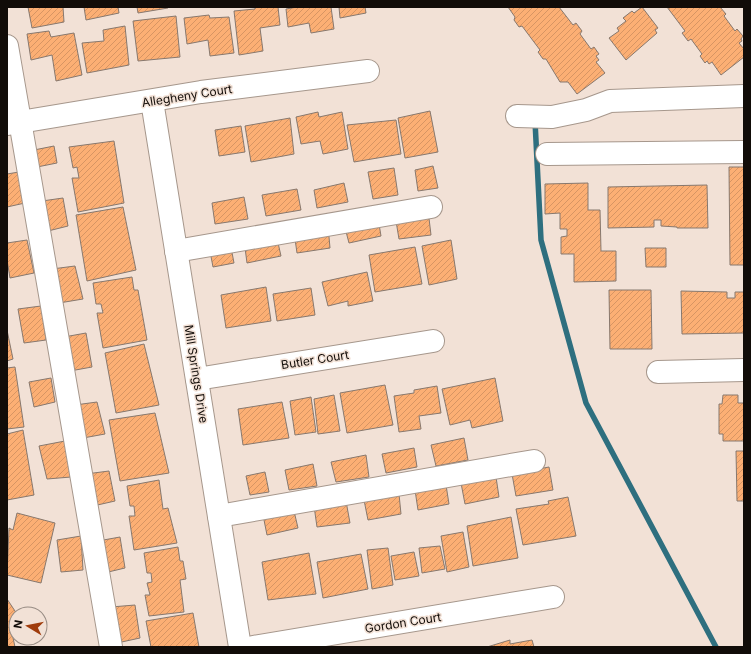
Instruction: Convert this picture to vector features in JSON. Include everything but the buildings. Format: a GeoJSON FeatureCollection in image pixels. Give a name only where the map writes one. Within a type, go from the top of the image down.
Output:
{"type":"FeatureCollection","features":[{"type":"Feature","properties":{"kind":"street"},"geometry":{"type":"LineString","coordinates":[[7,46],[14,123],[111,647]]}},
{"type":"Feature","properties":{"kind":"street","name":"Allegheny Court"},"geometry":{"type":"LineString","coordinates":[[14,123],[201,92],[368,71]]}},
{"type":"Feature","properties":{"kind":"street"},"geometry":{"type":"LineString","coordinates":[[517,116],[552,117],[586,110],[610,100],[744,96]]}},
{"type":"Feature","properties":{"kind":"street","name":"Mill Springs Drive"},"geometry":{"type":"LineString","coordinates":[[152,101],[240,647]]}},
{"type":"Feature","properties":{"kind":"street"},"geometry":{"type":"LineString","coordinates":[[547,154],[744,152]]}},
{"type":"Feature","properties":{"kind":"street"},"geometry":{"type":"LineString","coordinates":[[176,251],[431,207]]}},
{"type":"Feature","properties":{"kind":"street","name":"Butler Court"},"geometry":{"type":"LineString","coordinates":[[196,379],[433,341]]}},
{"type":"Feature","properties":{"kind":"street"},"geometry":{"type":"LineString","coordinates":[[658,372],[744,370]]}},
{"type":"Feature","properties":{"kind":"street"},"geometry":{"type":"LineString","coordinates":[[219,516],[534,461]]}},
{"type":"Feature","properties":{"kind":"street","name":"Gordon Court"},"geometry":{"type":"LineString","coordinates":[[253,647],[553,597]]}},
{"type":"Feature","properties":{"kind":"waterway"},"geometry":{"type":"LineString","coordinates":[[535,121],[541,240],[586,403],[716,647]]}}]}
